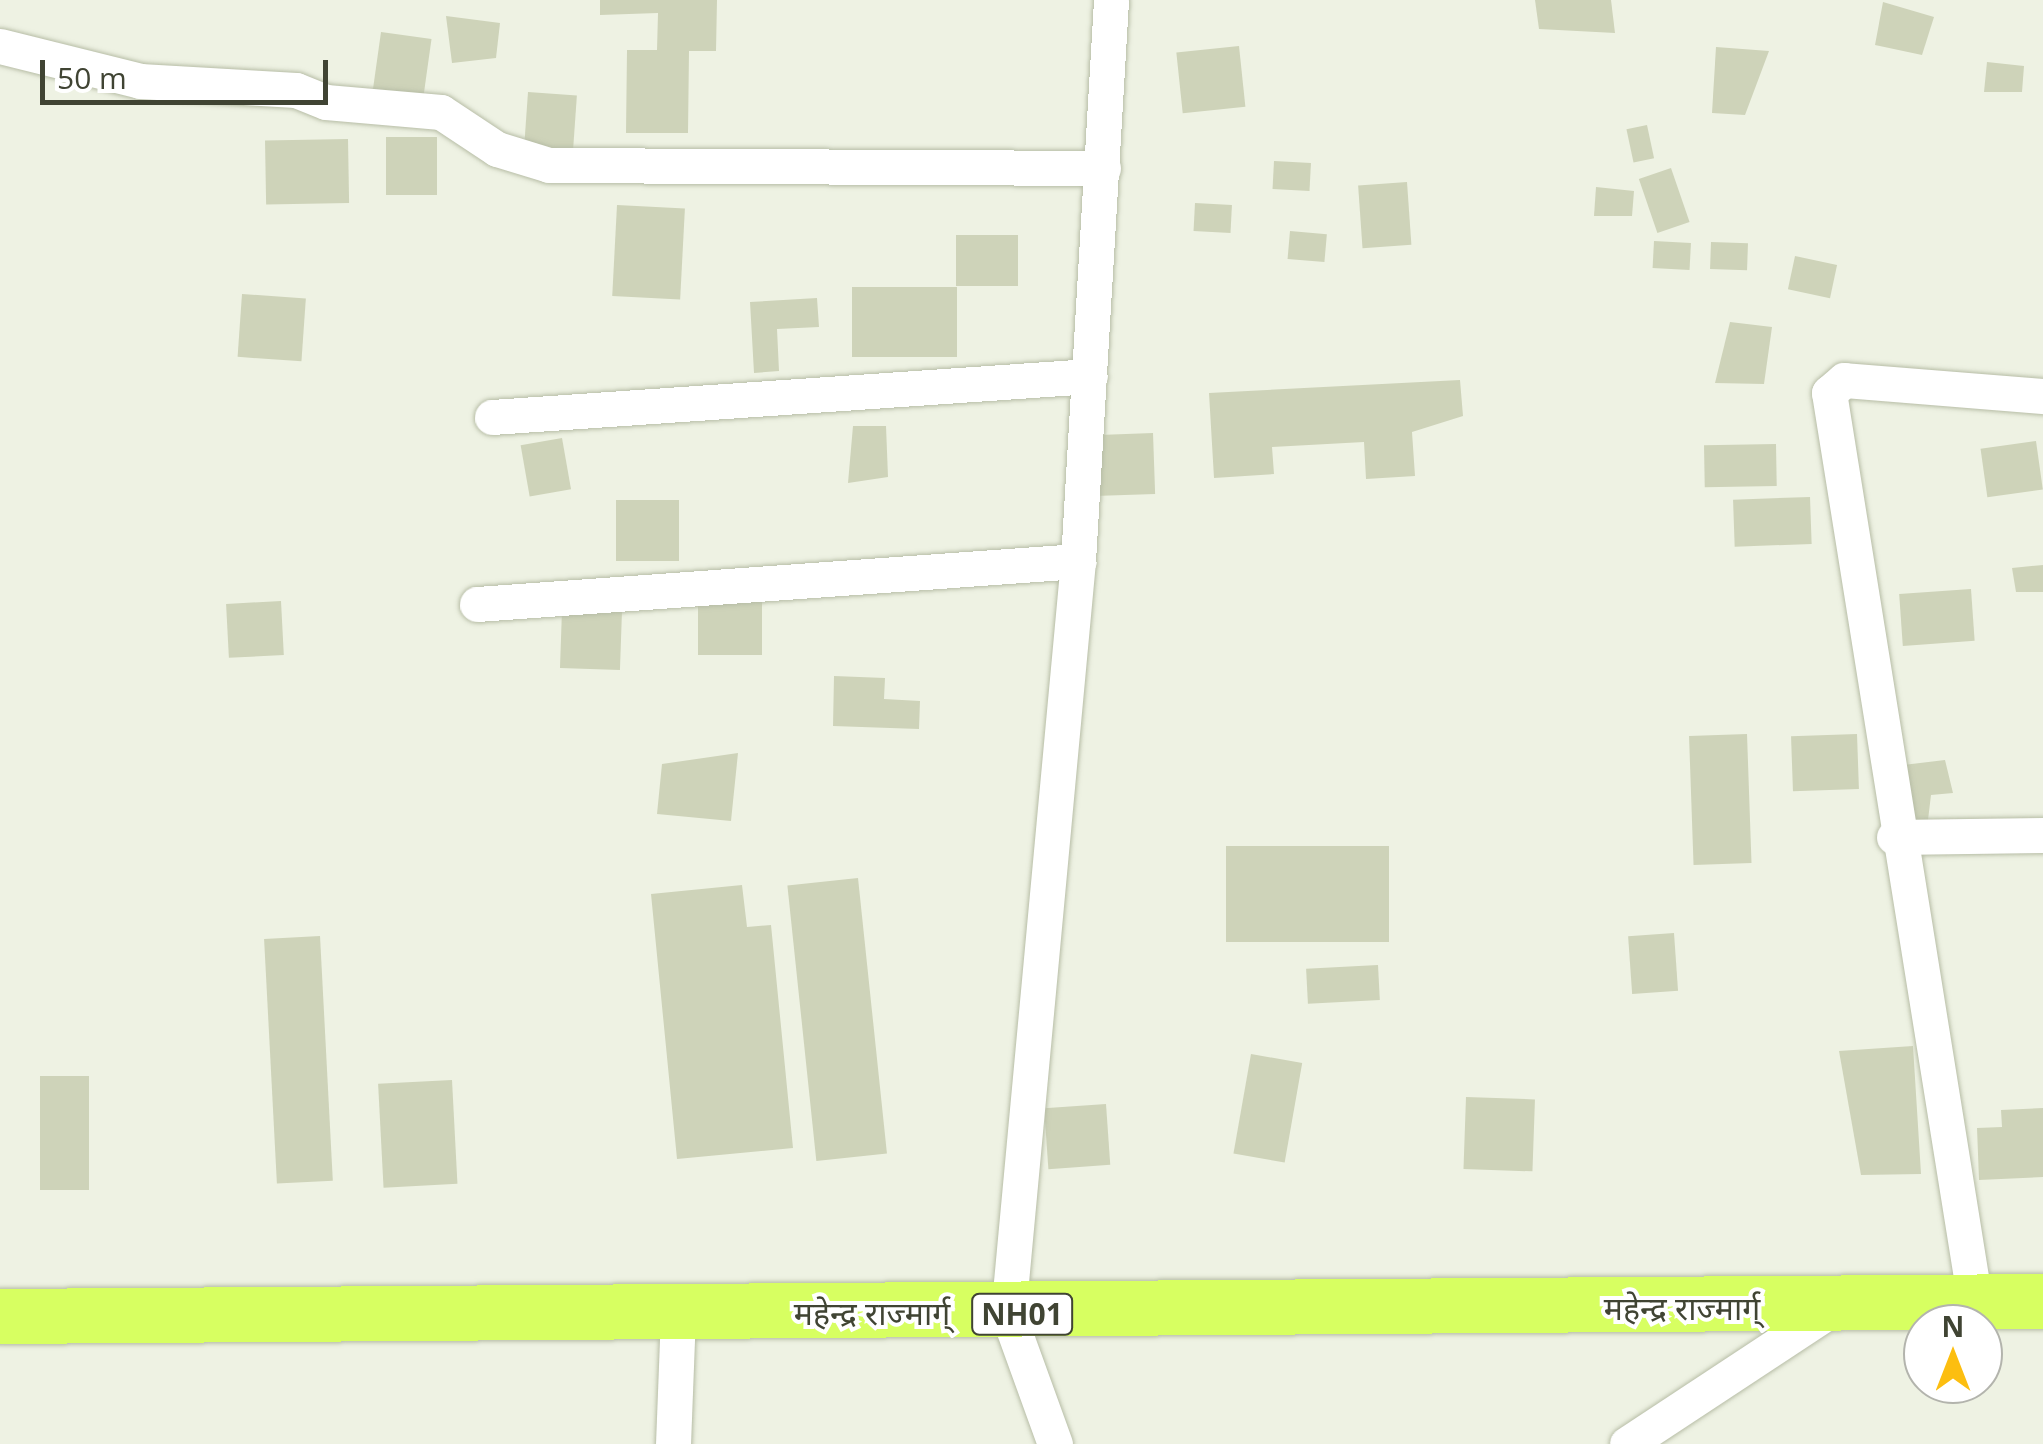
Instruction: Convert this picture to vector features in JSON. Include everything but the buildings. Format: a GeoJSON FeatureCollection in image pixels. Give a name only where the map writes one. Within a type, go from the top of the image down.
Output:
{"type":"FeatureCollection","features":[{"type":"Feature","properties":{"kind":"highway","name":"महेन्द्र राज्मार्ग्"},"geometry":{"type":"LineString","coordinates":[[0,1316],[1008,1314],[1835,1307],[2043,1301]]}},
{"type":"Feature","properties":{"kind":"street"},"geometry":{"type":"LineString","coordinates":[[1055,1444],[1008,1314],[1078,561],[1110,0]]}},
{"type":"Feature","properties":{"kind":"street"},"geometry":{"type":"LineString","coordinates":[[0,46],[140,81],[296,90],[326,102],[441,112],[497,149],[549,165],[1103,168]]}},
{"type":"Feature","properties":{"kind":"street"},"geometry":{"type":"LineString","coordinates":[[492,417],[1090,376]]}},
{"type":"Feature","properties":{"kind":"street"},"geometry":{"type":"LineString","coordinates":[[1974,1302],[1894,837],[1830,394],[1844,380],[2043,396]]}},
{"type":"Feature","properties":{"kind":"street"},"geometry":{"type":"LineString","coordinates":[[477,604],[1078,561]]}},
{"type":"Feature","properties":{"kind":"street"},"geometry":{"type":"LineString","coordinates":[[1894,837],[2043,835]]}},
{"type":"Feature","properties":{"kind":"street"},"geometry":{"type":"LineString","coordinates":[[1627,1444],[1835,1307]]}},
{"type":"Feature","properties":{"kind":"street"},"geometry":{"type":"LineString","coordinates":[[673,1444],[678,1312]]}}]}
